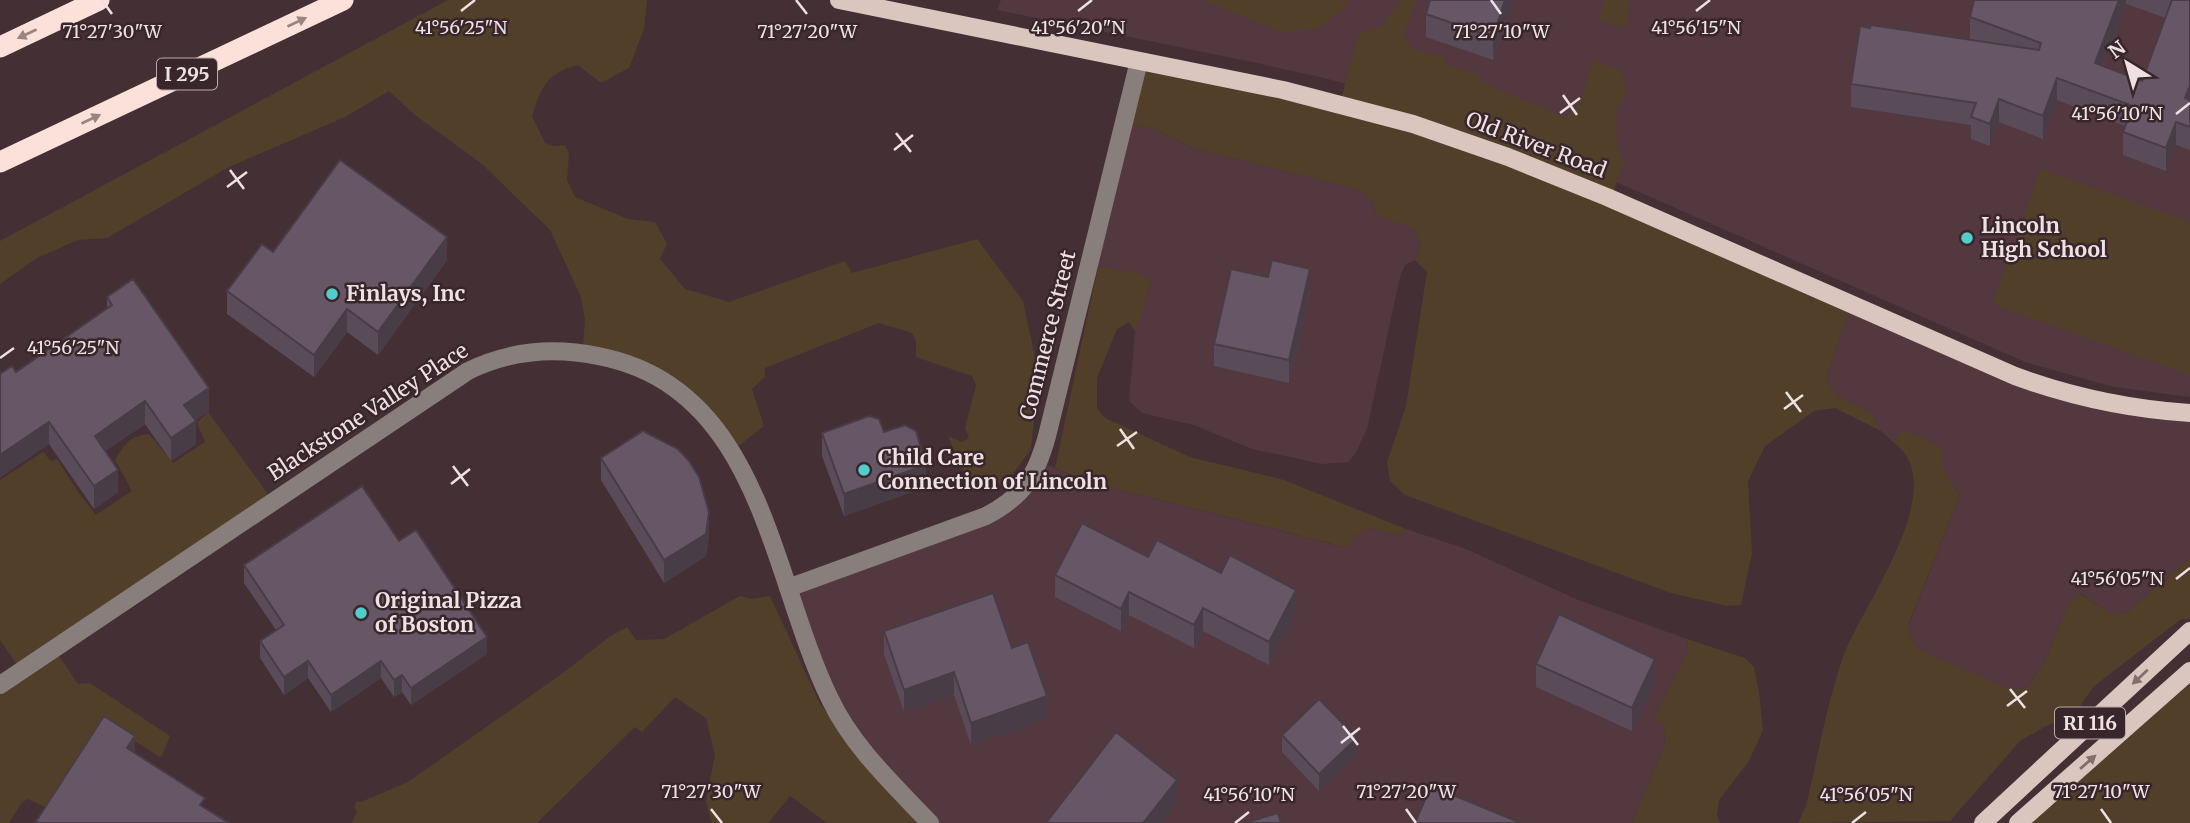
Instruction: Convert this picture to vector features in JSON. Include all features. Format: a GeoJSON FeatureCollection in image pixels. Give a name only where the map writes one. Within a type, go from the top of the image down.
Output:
{"type":"FeatureCollection","features":[{"type":"Feature","properties":{"kind":"highway"},"geometry":{"type":"LineString","coordinates":[[0,47],[99,0]]}},
{"type":"Feature","properties":{"kind":"highway","name":"I 295"},"geometry":{"type":"LineString","coordinates":[[0,164],[343,0]]}},
{"type":"Feature","properties":{"kind":"main road","name":"Old River Road"},"geometry":{"type":"LineString","coordinates":[[839,0],[1319,98],[1445,134],[1607,197],[2015,376],[2108,403],[2190,413]]}},
{"type":"Feature","properties":{"kind":"main road","name":"RI 116"},"geometry":{"type":"LineString","coordinates":[[1991,821],[2190,631]]}},
{"type":"Feature","properties":{"kind":"main road","name":"RI 116"},"geometry":{"type":"LineString","coordinates":[[2018,823],[2190,671]]}},
{"type":"Feature","properties":{"kind":"street","name":"Commerce Street"},"geometry":{"type":"LineString","coordinates":[[788,588],[986,516],[1015,497],[1027,485],[1039,464],[1047,436],[1139,61]]}},
{"type":"Feature","properties":{"kind":"street","name":"Blackstone Valley Place"},"geometry":{"type":"LineString","coordinates":[[0,685],[456,378],[493,361],[530,353],[577,353],[623,362],[654,375],[690,400],[720,431],[748,483],[820,677],[836,712],[858,743],[929,823]]}},
{"type":"Feature","properties":{"kind":"shaded area"},"geometry":{"type":"Polygon","coordinates":[[[448,0],[647,0],[644,29],[629,68],[601,83],[578,65],[567,68],[546,83],[532,116],[545,143],[565,145],[569,153],[567,180],[575,197],[628,219],[655,222],[667,244],[660,259],[685,289],[729,302],[845,261],[852,273],[977,239],[1023,301],[1039,376],[1031,449],[1006,483],[971,490],[948,436],[962,442],[969,438],[965,428],[976,385],[972,376],[916,357],[916,341],[912,333],[879,323],[765,368],[765,377],[752,389],[764,426],[732,451],[708,421],[651,381],[582,359],[585,320],[581,297],[550,230],[482,164],[415,115],[389,91],[345,117],[229,167],[107,238],[78,240],[37,258],[0,284],[0,241],[448,0]]]}},
{"type":"Feature","properties":{"kind":"shaded area","name":"Lincoln High School"},"geometry":{"type":"Polygon","coordinates":[[[1001,0],[2190,0],[2190,397],[2114,387],[2025,362],[1546,151],[1404,100],[1257,63],[997,10],[1001,0]]]}},
{"type":"Feature","properties":{"kind":"shaded area"},"geometry":{"type":"Polygon","coordinates":[[[1202,0],[1349,0],[1347,5],[1320,28],[1282,32],[1202,0]]]}},
{"type":"Feature","properties":{"kind":"shaded area"},"geometry":{"type":"Polygon","coordinates":[[[1400,0],[1416,0],[1404,34],[1405,43],[1417,51],[1443,56],[1446,65],[1478,74],[1485,84],[1564,117],[1576,108],[1580,101],[1592,61],[1621,70],[1627,92],[1616,112],[1617,145],[1624,164],[1610,201],[1850,309],[1826,379],[1837,396],[1871,413],[1881,431],[1835,408],[1814,411],[1765,446],[1748,481],[1752,553],[1741,605],[1727,606],[1671,593],[1405,495],[1390,481],[1387,462],[1406,406],[1427,272],[1415,260],[1421,246],[1414,229],[1376,215],[1373,202],[1359,190],[1190,147],[1158,130],[1126,123],[1136,66],[1339,107],[1359,33],[1382,27],[1400,0]]]}},
{"type":"Feature","properties":{"kind":"shaded area"},"geometry":{"type":"Polygon","coordinates":[[[1604,0],[1629,0],[1628,25],[1620,27],[1599,20],[1604,0]]]}},
{"type":"Feature","properties":{"kind":"shaded area"},"geometry":{"type":"Polygon","coordinates":[[[1126,123],[1158,130],[1190,147],[1360,190],[1373,202],[1376,215],[1414,228],[1421,246],[1415,260],[1405,265],[1400,277],[1367,429],[1348,462],[1322,464],[1252,449],[1194,425],[1142,413],[1129,401],[1135,331],[1151,280],[1092,266],[1126,123]]]}},
{"type":"Feature","properties":{"kind":"shaded area"},"geometry":{"type":"Polygon","coordinates":[[[2041,169],[2190,222],[2190,375],[1992,304],[2041,169]]]}},
{"type":"Feature","properties":{"kind":"shaded area"},"geometry":{"type":"Polygon","coordinates":[[[1098,267],[1135,272],[1151,279],[1137,329],[1135,331],[1129,322],[1117,329],[1097,378],[1097,408],[1105,418],[1190,457],[1284,480],[1406,529],[1406,532],[1399,535],[1369,528],[1355,536],[1348,548],[1086,481],[1055,468],[1098,267]]]}},
{"type":"Feature","properties":{"kind":"shaded area"},"geometry":{"type":"Polygon","coordinates":[[[1850,309],[2062,394],[2190,414],[2190,558],[2126,613],[2112,615],[2080,593],[2067,606],[2044,664],[2026,688],[2009,690],[1919,650],[1910,638],[1909,624],[1960,495],[1943,473],[1940,459],[1899,436],[1893,442],[1881,431],[1871,413],[1837,396],[1826,379],[1850,309]]]}},
{"type":"Feature","properties":{"kind":"shaded area"},"geometry":{"type":"Polygon","coordinates":[[[208,412],[274,502],[57,653],[78,684],[90,683],[170,736],[162,756],[104,722],[45,807],[28,799],[22,802],[9,823],[0,823],[0,691],[23,673],[0,640],[0,480],[43,452],[51,461],[57,459],[96,515],[132,491],[115,460],[128,442],[149,434],[173,463],[205,442],[197,423],[208,412]]]}},
{"type":"Feature","properties":{"kind":"shaded area"},"geometry":{"type":"Polygon","coordinates":[[[1904,430],[1942,448],[1943,468],[1960,495],[1909,623],[1910,638],[1919,650],[2009,689],[2026,688],[2044,664],[2067,606],[2079,593],[2112,615],[2126,613],[2190,558],[2190,619],[2181,619],[2093,687],[2073,717],[2048,725],[2021,740],[1950,821],[1798,823],[1806,806],[1842,660],[1897,549],[1909,517],[1914,488],[1910,462],[1893,442],[1904,430]]]}},
{"type":"Feature","properties":{"kind":"shaded area"},"geometry":{"type":"Polygon","coordinates":[[[1040,462],[1086,481],[1347,548],[1355,536],[1369,528],[1399,535],[1406,532],[1406,529],[1466,549],[1576,599],[1687,639],[1688,652],[1664,727],[1665,744],[1632,823],[926,823],[835,712],[789,592],[1010,508],[1040,462]]]}},
{"type":"Feature","properties":{"kind":"shaded area"},"geometry":{"type":"Polygon","coordinates":[[[740,596],[751,599],[770,596],[820,704],[926,823],[827,823],[790,796],[768,823],[712,823],[706,802],[715,755],[706,718],[675,697],[642,732],[635,727],[537,823],[352,823],[357,811],[354,807],[357,801],[361,802],[408,782],[563,673],[609,637],[627,627],[636,640],[664,639],[740,596]]]}},
{"type":"Feature","properties":{"kind":"shaded area"},"geometry":{"type":"Polygon","coordinates":[[[1687,639],[1745,658],[1754,667],[1763,730],[1749,761],[1719,800],[1717,816],[1720,823],[1632,823],[1665,744],[1664,727],[1654,718],[1688,652],[1687,639]]]}},
{"type":"Feature","properties":{"kind":"shaded area"},"geometry":{"type":"Polygon","coordinates":[[[2190,671],[2190,823],[2023,823],[2190,671]]]}},
{"type":"Feature","properties":{"kind":"building"},"geometry":{"type":"Polygon","coordinates":[[[1430,0],[1505,0],[1493,37],[1426,14],[1430,0]]]}},
{"type":"Feature","properties":{"kind":"building"},"geometry":{"type":"Polygon","coordinates":[[[1974,0],[2119,0],[2095,63],[2142,81],[2172,0],[2190,0],[2190,86],[2185,98],[2190,100],[2190,127],[2176,122],[2166,148],[2123,132],[2133,106],[2057,78],[2043,116],[1999,99],[1990,124],[1971,117],[1976,103],[1851,84],[1860,26],[1870,28],[1871,25],[2039,50],[2041,43],[1970,17],[1974,0]]]}},
{"type":"Feature","properties":{"kind":"building","name":"Finlays, Inc"},"geometry":{"type":"Polygon","coordinates":[[[340,160],[447,237],[378,332],[347,309],[314,355],[227,291],[262,244],[273,252],[340,160]]]}},
{"type":"Feature","properties":{"kind":"building"},"geometry":{"type":"Polygon","coordinates":[[[1272,260],[1310,269],[1289,360],[1214,344],[1231,269],[1268,277],[1272,260]]]}},
{"type":"Feature","properties":{"kind":"building"},"geometry":{"type":"Polygon","coordinates":[[[133,279],[209,388],[184,405],[196,421],[171,438],[145,401],[95,436],[118,470],[94,486],[49,422],[0,455],[0,374],[12,366],[16,372],[112,305],[107,297],[133,279]]]}},
{"type":"Feature","properties":{"kind":"building"},"geometry":{"type":"Polygon","coordinates":[[[869,416],[879,419],[884,432],[905,425],[916,431],[926,465],[844,494],[822,433],[869,416]]]}},
{"type":"Feature","properties":{"kind":"building"},"geometry":{"type":"Polygon","coordinates":[[[643,431],[678,449],[689,461],[699,477],[709,512],[706,534],[664,560],[601,458],[643,431]]]}},
{"type":"Feature","properties":{"kind":"building","name":"Original Pizza of Boston"},"geometry":{"type":"Polygon","coordinates":[[[362,486],[399,541],[416,530],[487,637],[411,688],[402,675],[394,680],[381,661],[331,695],[308,661],[284,677],[260,641],[284,625],[244,565],[362,486]]]}},
{"type":"Feature","properties":{"kind":"building"},"geometry":{"type":"Polygon","coordinates":[[[1082,523],[1148,557],[1157,540],[1221,573],[1230,555],[1296,590],[1269,642],[1203,608],[1194,625],[1129,592],[1121,609],[1055,575],[1082,523]]]}},
{"type":"Feature","properties":{"kind":"building"},"geometry":{"type":"Polygon","coordinates":[[[993,593],[1012,648],[1028,642],[1047,696],[971,723],[954,672],[904,690],[884,631],[993,593]]]}},
{"type":"Feature","properties":{"kind":"building"},"geometry":{"type":"Polygon","coordinates":[[[1559,614],[1655,659],[1632,708],[1536,664],[1559,614]]]}},
{"type":"Feature","properties":{"kind":"building"},"geometry":{"type":"Polygon","coordinates":[[[1319,699],[1357,738],[1319,774],[1282,735],[1319,699]]]}},
{"type":"Feature","properties":{"kind":"building"},"geometry":{"type":"Polygon","coordinates":[[[104,716],[135,736],[127,748],[205,798],[200,805],[229,823],[35,823],[104,716]]]}},
{"type":"Feature","properties":{"kind":"building"},"geometry":{"type":"Polygon","coordinates":[[[1116,732],[1177,780],[1143,823],[1046,823],[1116,732]]]}},
{"type":"Feature","properties":{"kind":"building"},"geometry":{"type":"Polygon","coordinates":[[[1431,786],[1521,823],[1415,823],[1431,786]]]}},
{"type":"Feature","properties":{"kind":"building"},"geometry":{"type":"Polygon","coordinates":[[[1278,813],[1281,823],[1245,823],[1278,813]]]}},
{"type":"Feature","properties":{"kind":"place","name":"Lincoln High School"},"geometry":{"type":"Point","coordinates":[1967,238]}},
{"type":"Feature","properties":{"kind":"place","name":"Finlays, Inc"},"geometry":{"type":"Point","coordinates":[332,294]}},
{"type":"Feature","properties":{"kind":"place","name":"Child Care Connection of Lincoln"},"geometry":{"type":"Point","coordinates":[864,470]}},
{"type":"Feature","properties":{"kind":"place","name":"Original Pizza of Boston"},"geometry":{"type":"Point","coordinates":[361,613]}}]}
